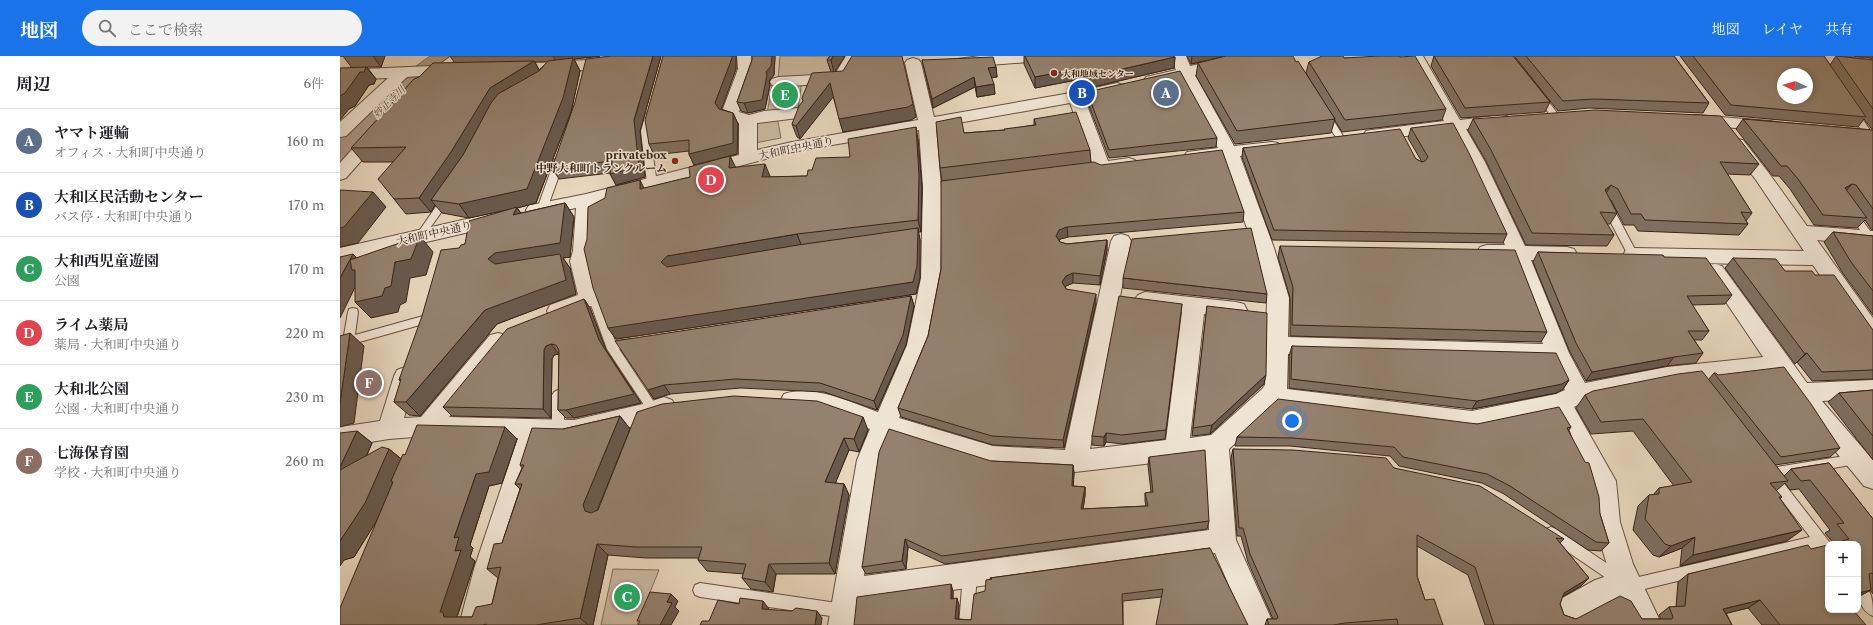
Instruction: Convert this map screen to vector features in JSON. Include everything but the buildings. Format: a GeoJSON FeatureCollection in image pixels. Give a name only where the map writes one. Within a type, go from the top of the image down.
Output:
{"type":"FeatureCollection","features":[{"type":"Feature","properties":{"kind":"street"},"geometry":{"type":"LineString","coordinates":[[493,69],[557,67],[586,68],[648,56]]}},
{"type":"Feature","properties":{"kind":"street"},"geometry":{"type":"LineString","coordinates":[[745,56],[746,69],[730,114],[748,120],[764,116],[798,113]]}},
{"type":"Feature","properties":{"kind":"street"},"geometry":{"type":"LineString","coordinates":[[778,82],[840,79],[854,56]]}},
{"type":"Feature","properties":{"kind":"street"},"geometry":{"type":"LineString","coordinates":[[947,62],[970,59],[1041,56]]}},
{"type":"Feature","properties":{"kind":"street","name":"大和町中央通り"},"geometry":{"type":"LineString","coordinates":[[340,255],[586,200],[792,147],[927,122],[1076,97],[1134,84],[1181,64],[1254,56]]}},
{"type":"Feature","properties":{"kind":"street"},"geometry":{"type":"LineString","coordinates":[[1415,56],[1476,162],[1518,253],[1558,353],[1569,398],[1603,481],[1607,522],[1620,567],[1648,625]]}},
{"type":"Feature","properties":{"kind":"street"},"geometry":{"type":"LineString","coordinates":[[1790,56],[1820,62],[1873,64]]}},
{"type":"Feature","properties":{"kind":"street"},"geometry":{"type":"LineString","coordinates":[[931,63],[907,61],[927,122],[935,187],[928,236],[931,278],[923,299],[918,345],[869,460],[845,609],[970,575],[1223,540]]}},
{"type":"Feature","properties":{"kind":"street"},"geometry":{"type":"LineString","coordinates":[[1181,64],[1229,152],[1260,239],[1278,298],[1276,387],[1270,396],[1222,447],[1223,540],[1260,625]]}},
{"type":"Feature","properties":{"kind":"street"},"geometry":{"type":"LineString","coordinates":[[340,75],[470,70]]}},
{"type":"Feature","properties":{"kind":"street"},"geometry":{"type":"LineString","coordinates":[[417,88],[436,71]]}},
{"type":"Feature","properties":{"kind":"street"},"geometry":{"type":"LineString","coordinates":[[340,132],[406,72]]}},
{"type":"Feature","properties":{"kind":"street"},"geometry":{"type":"LineString","coordinates":[[1076,97],[1097,167],[1146,162]]}},
{"type":"Feature","properties":{"kind":"street"},"geometry":{"type":"LineString","coordinates":[[1706,104],[1762,176],[1873,336]]}},
{"type":"Feature","properties":{"kind":"street"},"geometry":{"type":"LineString","coordinates":[[1333,140],[1402,138],[1455,125],[1562,116]]}},
{"type":"Feature","properties":{"kind":"street"},"geometry":{"type":"LineString","coordinates":[[1680,119],[1790,128]]}},
{"type":"Feature","properties":{"kind":"street"},"geometry":{"type":"LineString","coordinates":[[748,120],[748,159]]}},
{"type":"Feature","properties":{"kind":"street"},"geometry":{"type":"LineString","coordinates":[[340,174],[386,123]]}},
{"type":"Feature","properties":{"kind":"street"},"geometry":{"type":"LineString","coordinates":[[1845,133],[1871,135]]}},
{"type":"Feature","properties":{"kind":"street"},"geometry":{"type":"LineString","coordinates":[[1176,158],[1288,145]]}},
{"type":"Feature","properties":{"kind":"street"},"geometry":{"type":"LineString","coordinates":[[541,317],[590,299],[576,261],[583,252],[586,200]]}},
{"type":"Feature","properties":{"kind":"street"},"geometry":{"type":"LineString","coordinates":[[446,250],[452,229]]}},
{"type":"Feature","properties":{"kind":"street"},"geometry":{"type":"LineString","coordinates":[[1800,232],[1871,238]]}},
{"type":"Feature","properties":{"kind":"street"},"geometry":{"type":"LineString","coordinates":[[1075,461],[1099,295],[1121,241]]}},
{"type":"Feature","properties":{"kind":"street"},"geometry":{"type":"LineString","coordinates":[[1465,252],[1586,254]]}},
{"type":"Feature","properties":{"kind":"street"},"geometry":{"type":"LineString","coordinates":[[1609,254],[1819,258]]}},
{"type":"Feature","properties":{"kind":"street"},"geometry":{"type":"LineString","coordinates":[[1704,256],[1801,393],[1873,478]]}},
{"type":"Feature","properties":{"kind":"street"},"geometry":{"type":"LineString","coordinates":[[1099,295],[1278,314]]}},
{"type":"Feature","properties":{"kind":"street"},"geometry":{"type":"LineString","coordinates":[[389,429],[429,299]]}},
{"type":"Feature","properties":{"kind":"street"},"geometry":{"type":"LineString","coordinates":[[1177,449],[1194,305]]}},
{"type":"Feature","properties":{"kind":"street"},"geometry":{"type":"LineString","coordinates":[[424,432],[506,330],[513,328]]}},
{"type":"Feature","properties":{"kind":"street"},"geometry":{"type":"LineString","coordinates":[[1278,345],[1558,353]]}},
{"type":"Feature","properties":{"kind":"street"},"geometry":{"type":"LineString","coordinates":[[1270,396],[1472,420],[1667,376],[1696,380],[1780,364]]}},
{"type":"Feature","properties":{"kind":"street"},"geometry":{"type":"LineString","coordinates":[[1801,393],[1873,390]]}},
{"type":"Feature","properties":{"kind":"street"},"geometry":{"type":"LineString","coordinates":[[771,400],[824,402],[884,424],[993,457],[1075,461],[1177,449],[1222,447]]}},
{"type":"Feature","properties":{"kind":"street"},"geometry":{"type":"LineString","coordinates":[[340,437],[389,429],[424,432],[546,429],[574,430],[645,418],[670,405],[686,404]]}},
{"type":"Feature","properties":{"kind":"street"},"geometry":{"type":"LineString","coordinates":[[473,625],[488,569],[546,429]]}},
{"type":"Feature","properties":{"kind":"street"},"geometry":{"type":"LineString","coordinates":[[1567,611],[1605,589],[1628,586]]}},
{"type":"Feature","properties":{"kind":"lane"},"geometry":{"type":"LineString","coordinates":[[436,71],[456,56]]}},
{"type":"Feature","properties":{"kind":"lane"},"geometry":{"type":"LineString","coordinates":[[1536,92],[1562,116]]}},
{"type":"Feature","properties":{"kind":"lane"},"geometry":{"type":"LineString","coordinates":[[652,183],[645,131],[653,101]]}},
{"type":"Feature","properties":{"kind":"lane"},"geometry":{"type":"LineString","coordinates":[[1847,103],[1871,135]]}},
{"type":"Feature","properties":{"kind":"lane"},"geometry":{"type":"LineString","coordinates":[[1321,107],[1333,140]]}},
{"type":"Feature","properties":{"kind":"lane"},"geometry":{"type":"LineString","coordinates":[[542,209],[563,149]]}},
{"type":"Feature","properties":{"kind":"lane"},"geometry":{"type":"LineString","coordinates":[[420,236],[455,186]]}},
{"type":"Feature","properties":{"kind":"lane"},"geometry":{"type":"LineString","coordinates":[[1605,202],[1633,255]]}},
{"type":"Feature","properties":{"kind":"lane"},"geometry":{"type":"LineString","coordinates":[[1847,204],[1871,238]]}},
{"type":"Feature","properties":{"kind":"lane"},"geometry":{"type":"LineString","coordinates":[[590,299],[595,303],[611,346],[645,418]]}},
{"type":"Feature","properties":{"kind":"lane"},"geometry":{"type":"LineString","coordinates":[[353,312],[349,341],[422,320]]}},
{"type":"Feature","properties":{"kind":"lane"},"geometry":{"type":"LineString","coordinates":[[611,346],[643,341]]}},
{"type":"Feature","properties":{"kind":"lane"},"geometry":{"type":"LineString","coordinates":[[546,429],[559,382]]}},
{"type":"Feature","properties":{"kind":"lane"},"geometry":{"type":"LineString","coordinates":[[1768,473],[1857,459]]}},
{"type":"Feature","properties":{"kind":"lane"},"geometry":{"type":"LineString","coordinates":[[1539,525],[1628,586],[1824,545],[1759,462]]}},
{"type":"Feature","properties":{"kind":"lane"},"geometry":{"type":"LineString","coordinates":[[966,625],[970,575]]}},
{"type":"Feature","properties":{"kind":"lane"},"geometry":{"type":"LineString","coordinates":[[700,590],[845,609]]}},
{"type":"Feature","properties":{"kind":"shaded area"},"geometry":{"type":"Polygon","coordinates":[[[780,56],[847,56],[834,76],[802,79],[798,109],[776,111],[781,138],[755,143],[754,123],[766,119],[773,80],[778,80],[780,56]]]}},
{"type":"Feature","properties":{"kind":"shaded area"},"geometry":{"type":"Polygon","coordinates":[[[613,569],[659,570],[637,625],[601,625],[613,569]]]}},
{"type":"Feature","properties":{"kind":"water","name":"妙正寺川"},"geometry":{"type":"Polygon","coordinates":[[[430,56],[454,56],[340,169],[340,137],[409,71],[430,56]]]}},
{"type":"Feature","properties":{"kind":"place","name":"大和地域センター"},"geometry":{"type":"Point","coordinates":[1054,73]}},
{"type":"Feature","properties":{"kind":"place","name":"大和区民活動センター"},"geometry":{"type":"Point","coordinates":[1082,93]}},
{"type":"Feature","properties":{"kind":"place","name":"ヤマト運輸"},"geometry":{"type":"Point","coordinates":[1166,93]}},
{"type":"Feature","properties":{"kind":"place","name":"大和北公園"},"geometry":{"type":"Point","coordinates":[785,95]}},
{"type":"Feature","properties":{"kind":"place","name":"privatebox 中野大和町トランクルーム"},"geometry":{"type":"Point","coordinates":[675,161]}},
{"type":"Feature","properties":{"kind":"place","name":"ライム薬局"},"geometry":{"type":"Point","coordinates":[711,180]}},
{"type":"Feature","properties":{"kind":"place","name":"七海保育園"},"geometry":{"type":"Point","coordinates":[369,383]}},
{"type":"Feature","properties":{"kind":"place","name":"大和西児童遊園"},"geometry":{"type":"Point","coordinates":[627,597]}}]}
